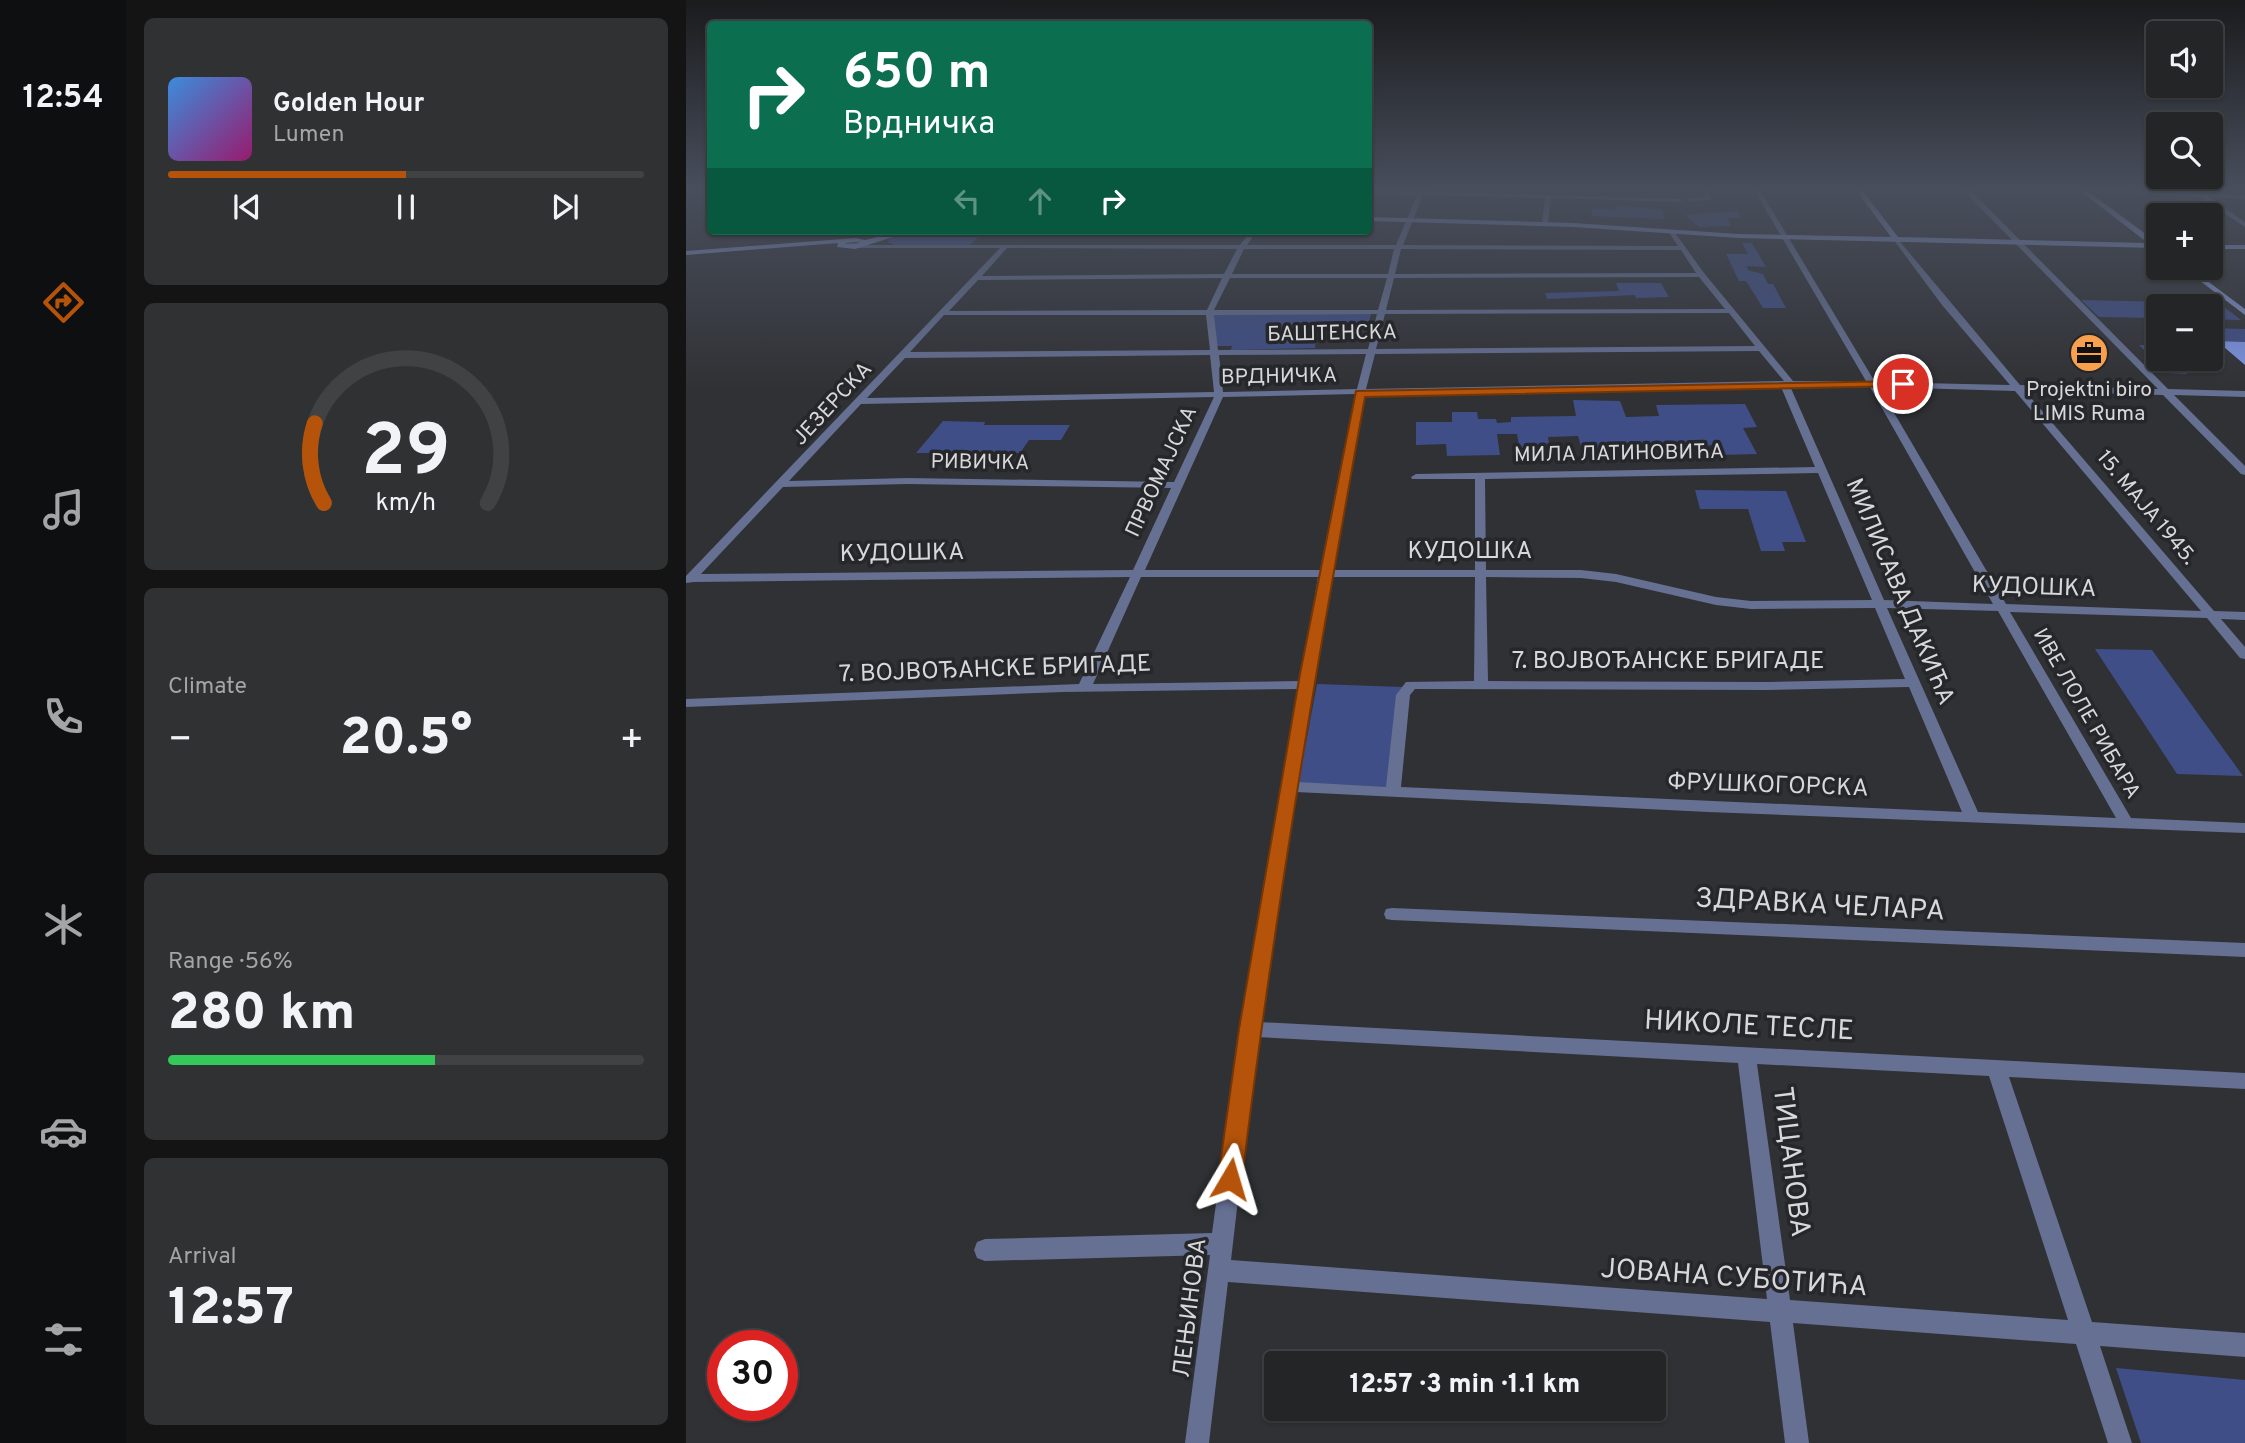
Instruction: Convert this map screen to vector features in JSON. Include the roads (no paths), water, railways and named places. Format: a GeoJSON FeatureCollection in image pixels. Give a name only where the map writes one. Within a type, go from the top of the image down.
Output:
{"type":"FeatureCollection","features":[{"type":"Feature","properties":{"kind":"street","name":"ЈЕЗЕРСКА"},"geometry":{"type":"LineString","coordinates":[[689,581],[996,257]]}},
{"type":"Feature","properties":{"kind":"street","name":"ПРВОМАЈСКА"},"geometry":{"type":"LineString","coordinates":[[1084,688],[1219,396],[1210,311],[1235,257]]}},
{"type":"Feature","properties":{"kind":"street","name":"ЛЕЊИНОВА"},"geometry":{"type":"LineString","coordinates":[[1197,1443],[1250,1029],[1306,685],[1360,394],[1396,257]]}},
{"type":"Feature","properties":{"kind":"street","name":"МИЛИСАВА ДАКИЋА"},"geometry":{"type":"LineString","coordinates":[[1688,257],[1788,384],[1822,470],[1972,817]]}},
{"type":"Feature","properties":{"kind":"street","name":"ИВЕ ЛОЛЕ РИБАРА"},"geometry":{"type":"LineString","coordinates":[[1798,257],[2126,822]]}},
{"type":"Feature","properties":{"kind":"street","name":"15. МАЈА 1945."},"geometry":{"type":"LineString","coordinates":[[1909,257],[1928,283],[2245,655]]}},
{"type":"Feature","properties":{"kind":"street"},"geometry":{"type":"LineString","coordinates":[[2033,257],[2245,472]]}},
{"type":"Feature","properties":{"kind":"street"},"geometry":{"type":"LineString","coordinates":[[977,278],[1227,274],[1390,278],[1700,275]]}},
{"type":"Feature","properties":{"kind":"street"},"geometry":{"type":"LineString","coordinates":[[2202,280],[2245,313]]}},
{"type":"Feature","properties":{"kind":"street"},"geometry":{"type":"LineString","coordinates":[[943,313],[1729,311]]}},
{"type":"Feature","properties":{"kind":"street","name":"БАШТЕНСКА"},"geometry":{"type":"LineString","coordinates":[[903,355],[1762,348]]}},
{"type":"Feature","properties":{"kind":"street","name":"ВРДНИЧКА"},"geometry":{"type":"LineString","coordinates":[[860,401],[1871,383],[2245,394]]}},
{"type":"Feature","properties":{"kind":"street","name":"МИЛА ЛАТИНОВИЋА"},"geometry":{"type":"LineString","coordinates":[[1416,477],[1822,470]]}},
{"type":"Feature","properties":{"kind":"street"},"geometry":{"type":"LineString","coordinates":[[1480,476],[1481,685]]}},
{"type":"Feature","properties":{"kind":"street","name":"РИВИЧКА"},"geometry":{"type":"LineString","coordinates":[[781,484],[908,481],[1179,485]]}},
{"type":"Feature","properties":{"kind":"street","name":"КУДОШКА"},"geometry":{"type":"LineString","coordinates":[[689,581],[1136,573],[1599,575],[1716,601],[1751,605],[1880,604],[2245,616]]}},
{"type":"Feature","properties":{"kind":"street","name":"7. ВОЈВОЂАНСКЕ БРИГАДЕ"},"geometry":{"type":"LineString","coordinates":[[1393,793],[1404,695],[1411,685],[1768,686],[1913,683]]}},
{"type":"Feature","properties":{"kind":"street","name":"7. ВОЈВОЂАНСКЕ БРИГАДЕ"},"geometry":{"type":"LineString","coordinates":[[686,703],[1084,688],[1306,685]]}},
{"type":"Feature","properties":{"kind":"street","name":"ФРУШКОГОРСКА"},"geometry":{"type":"LineString","coordinates":[[1290,787],[2245,828]]}},
{"type":"Feature","properties":{"kind":"street","name":"ЗДРАВКА ЧЕЛАРА"},"geometry":{"type":"LineString","coordinates":[[1392,914],[2245,950]]}},
{"type":"Feature","properties":{"kind":"street","name":"НИКОЛЕ ТЕСЛЕ"},"geometry":{"type":"LineString","coordinates":[[1250,1029],[2245,1081]]}},
{"type":"Feature","properties":{"kind":"street","name":"ТИЦАНОВА"},"geometry":{"type":"LineString","coordinates":[[1746,1054],[1797,1443]]}},
{"type":"Feature","properties":{"kind":"street"},"geometry":{"type":"LineString","coordinates":[[1996,1068],[2120,1443]]}},
{"type":"Feature","properties":{"kind":"street"},"geometry":{"type":"LineString","coordinates":[[985,1250],[1222,1244]]}},
{"type":"Feature","properties":{"kind":"street","name":"ЈОВАНА СУБОТИЋА"},"geometry":{"type":"LineString","coordinates":[[1219,1270],[2245,1345]]}},
{"type":"Feature","properties":{"kind":"place","name":"Projektni biro LIMIS Ruma"},"geometry":{"type":"Point","coordinates":[2089,353]}}]}
